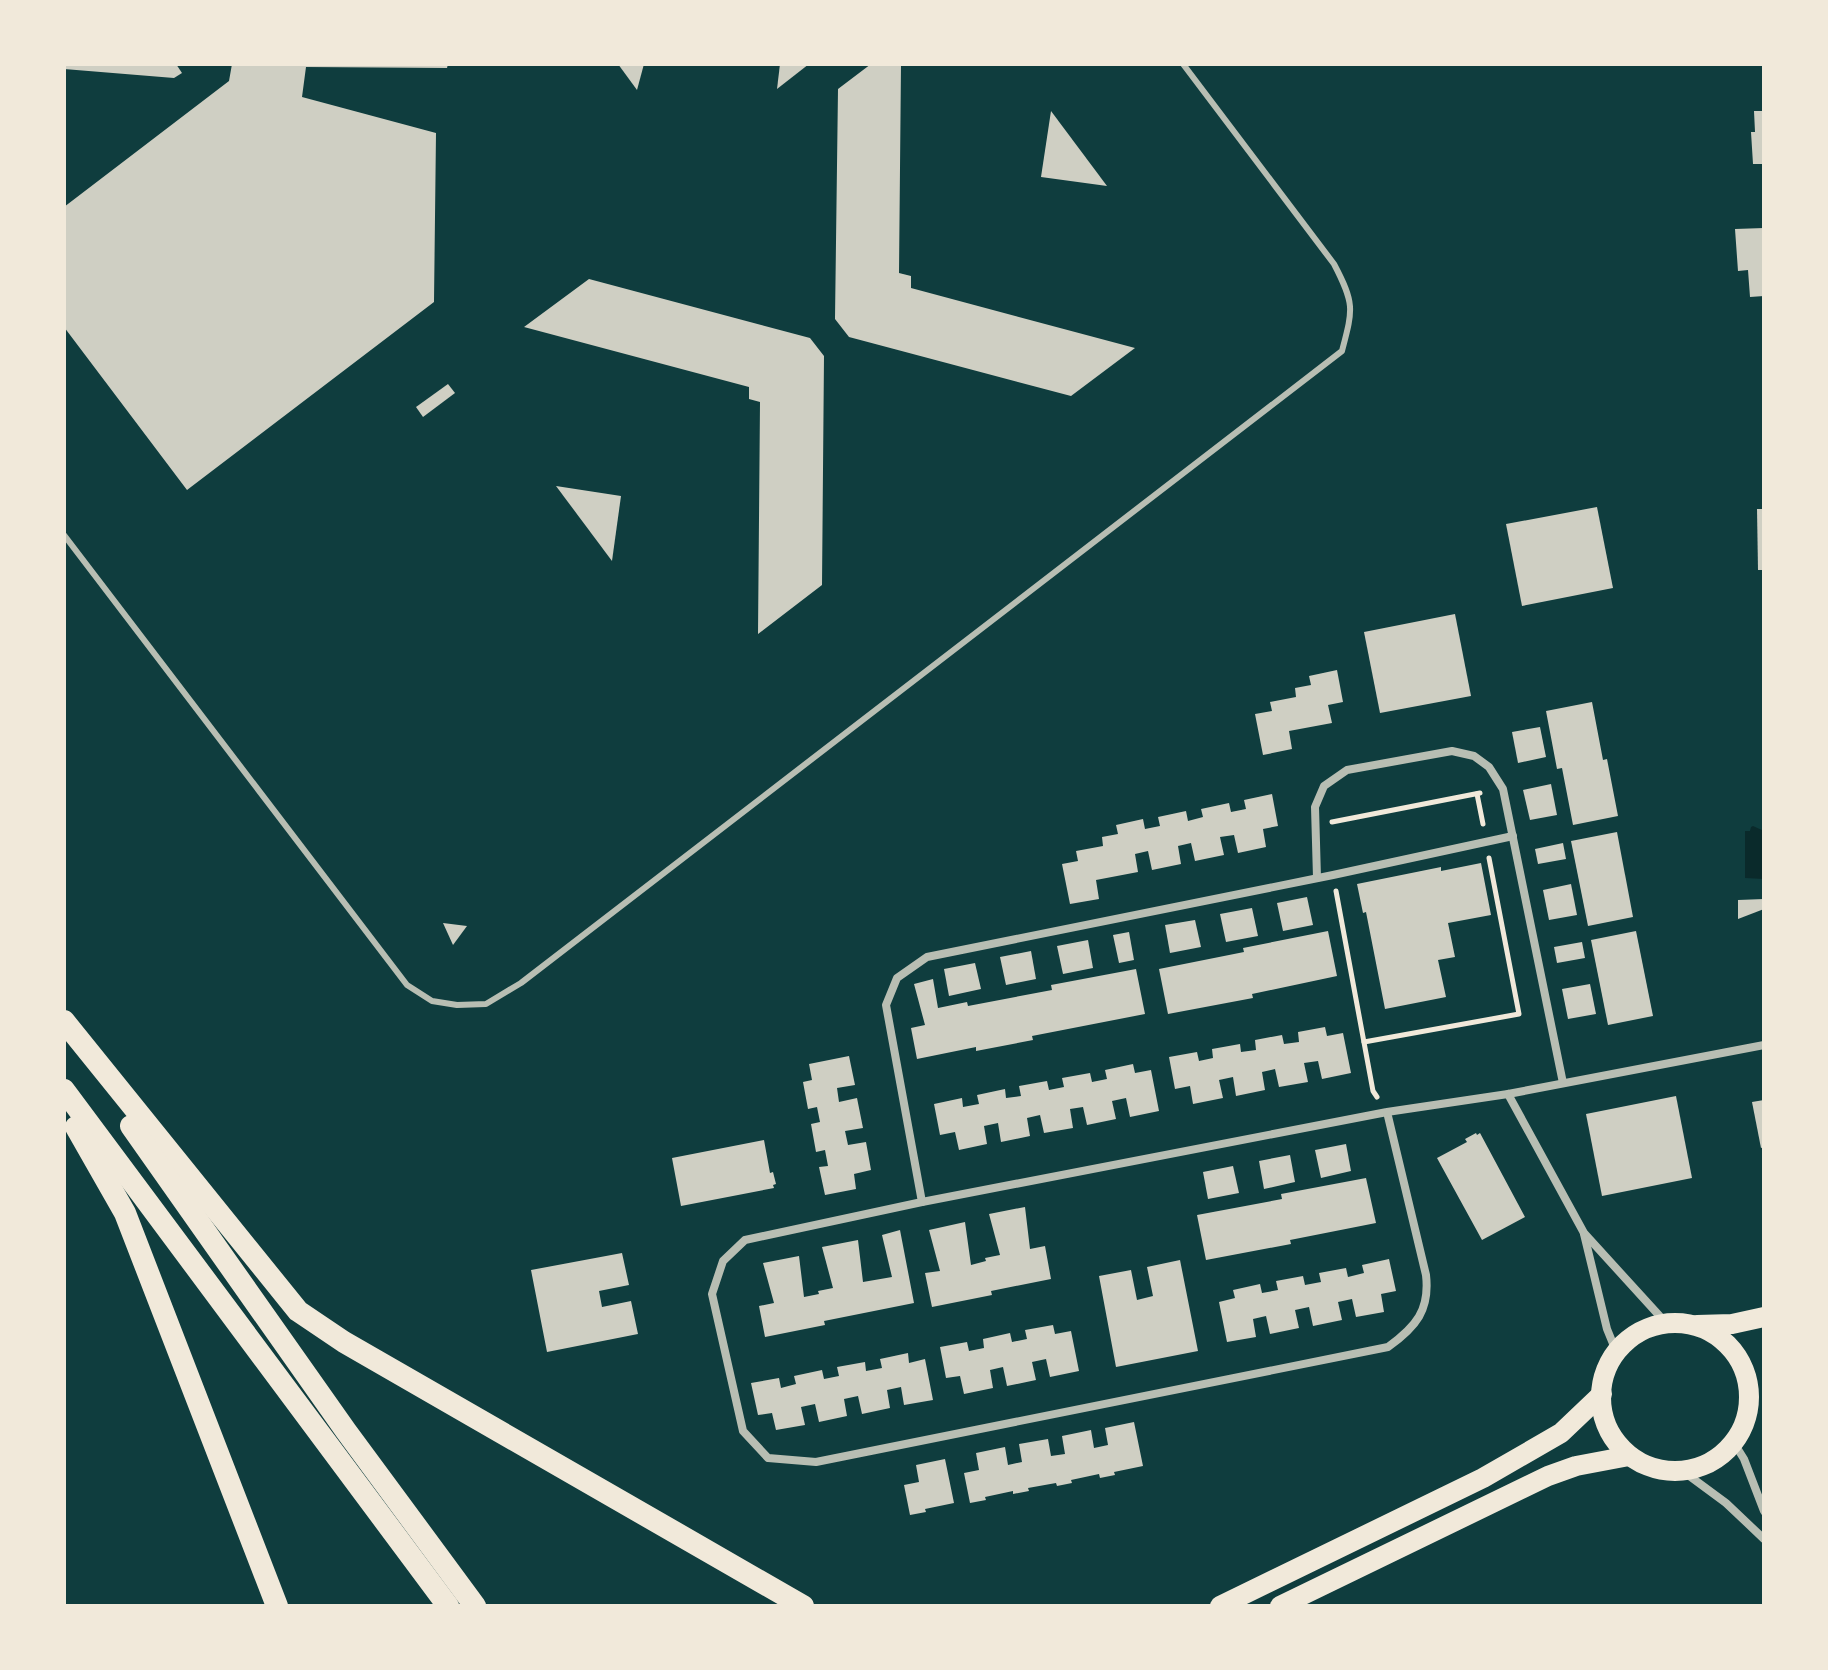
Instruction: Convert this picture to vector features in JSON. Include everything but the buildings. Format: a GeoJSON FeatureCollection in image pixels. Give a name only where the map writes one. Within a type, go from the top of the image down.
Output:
{"type":"FeatureCollection","features":[{"type":"Feature","properties":{"kind":"highway"},"geometry":{"type":"LineString","coordinates":[[64,1021],[298,1311],[344,1342],[803,1606]]}},
{"type":"Feature","properties":{"kind":"highway"},"geometry":{"type":"LineString","coordinates":[[64,1030],[346,1431],[475,1606]]}},
{"type":"Feature","properties":{"kind":"highway"},"geometry":{"type":"LineString","coordinates":[[64,1090],[448,1606]]}},
{"type":"Feature","properties":{"kind":"highway"},"geometry":{"type":"LineString","coordinates":[[64,1105],[125,1213],[277,1606]]}},
{"type":"Feature","properties":{"kind":"main road"},"geometry":{"type":"LineString","coordinates":[[1695,1325],[1722,1339],[1741,1361],[1750,1388],[1747,1417],[1734,1443],[1712,1463],[1684,1472],[1655,1469],[1629,1456],[1610,1434],[1600,1406],[1603,1377],[1616,1351],[1638,1332],[1666,1323],[1732,1324],[1764,1317]]}},
{"type":"Feature","properties":{"kind":"main road"},"geometry":{"type":"LineString","coordinates":[[1750,1388],[1764,1372]]}},
{"type":"Feature","properties":{"kind":"main road"},"geometry":{"type":"LineString","coordinates":[[1220,1606],[1483,1478],[1561,1433],[1602,1394]]}},
{"type":"Feature","properties":{"kind":"main road"},"geometry":{"type":"LineString","coordinates":[[1280,1606],[1548,1476],[1576,1466],[1629,1456]]}},
{"type":"Feature","properties":{"kind":"street"},"geometry":{"type":"LineString","coordinates":[[1317,878],[1315,807],[1324,786],[1347,770],[1452,751],[1474,756],[1489,767],[1503,789],[1563,1083]]}},
{"type":"Feature","properties":{"kind":"street"},"geometry":{"type":"LineString","coordinates":[[922,1202],[886,1005],[897,978],[927,957],[1513,836]]}},
{"type":"Feature","properties":{"kind":"street"},"geometry":{"type":"LineString","coordinates":[[1387,1112],[1428,1288],[1425,1306],[1409,1332],[1388,1347],[816,1462],[768,1458],[743,1431],[712,1294],[723,1261],[745,1240],[922,1202],[1387,1112],[1508,1094],[1764,1045]]}},
{"type":"Feature","properties":{"kind":"street"},"geometry":{"type":"LineString","coordinates":[[1508,1094],[1584,1233],[1666,1323]]}},
{"type":"Feature","properties":{"kind":"street"},"geometry":{"type":"LineString","coordinates":[[1584,1233],[1607,1329],[1616,1351]]}},
{"type":"Feature","properties":{"kind":"street"},"geometry":{"type":"LineString","coordinates":[[1734,1443],[1744,1459],[1764,1511]]}},
{"type":"Feature","properties":{"kind":"street"},"geometry":{"type":"LineString","coordinates":[[1684,1472],[1726,1503],[1764,1539]]}},
{"type":"Feature","properties":{"kind":"lane"},"geometry":{"type":"LineString","coordinates":[[64,535],[407,985],[432,1001],[457,1005],[486,1004],[521,983],[1342,351],[1351,317],[1349,292],[1334,264],[1183,64]]}},
{"type":"Feature","properties":{"kind":"path"},"geometry":{"type":"LineString","coordinates":[[1316,826],[1503,789]]}},
{"type":"Feature","properties":{"kind":"path"},"geometry":{"type":"LineString","coordinates":[[1364,1042],[1519,1014],[1477,794]]}},
{"type":"Feature","properties":{"kind":"path"},"geometry":{"type":"LineString","coordinates":[[1333,875],[1373,1091],[1387,1112]]}},
{"type":"Feature","properties":{"kind":"water"},"geometry":{"type":"Polygon","coordinates":[[[1753,826],[1764,831],[1764,879],[1745,878],[1745,831],[1750,831],[1753,826]]]}}]}
